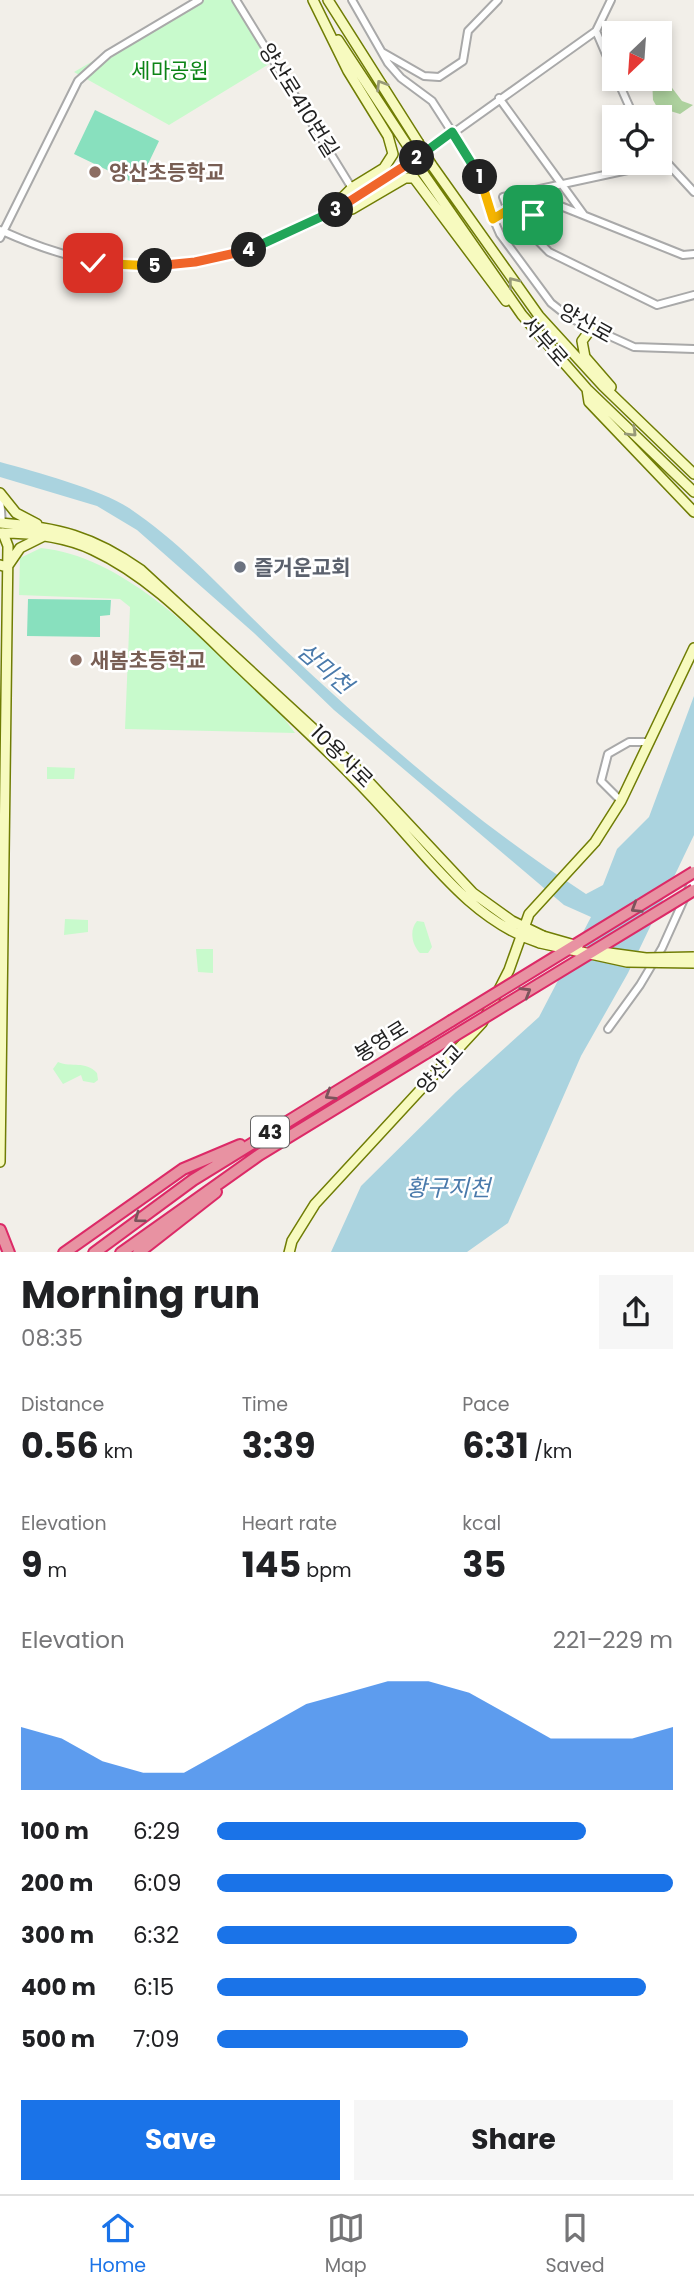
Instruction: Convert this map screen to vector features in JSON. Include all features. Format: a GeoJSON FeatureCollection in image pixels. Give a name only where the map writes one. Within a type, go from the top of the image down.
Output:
{"type":"FeatureCollection","features":[{"type":"Feature","properties":{"kind":"highway","name":"봉영로"},"geometry":{"type":"LineString","coordinates":[[94,1252],[193,1180],[694,872]]}},
{"type":"Feature","properties":{"kind":"highway","name":"봉영로"},"geometry":{"type":"LineString","coordinates":[[121,1252],[227,1176],[694,890]]}},
{"type":"Feature","properties":{"kind":"highway"},"geometry":{"type":"LineString","coordinates":[[64,1252],[183,1169],[271,1131]]}},
{"type":"Feature","properties":{"kind":"highway"},"geometry":{"type":"LineString","coordinates":[[138,1252],[219,1189],[227,1176]]}},
{"type":"Feature","properties":{"kind":"highway"},"geometry":{"type":"LineString","coordinates":[[0,1230],[9,1252]]}},
{"type":"Feature","properties":{"kind":"street"},"geometry":{"type":"LineString","coordinates":[[199,0],[107,54],[78,80],[1,233],[70,258],[130,267],[195,262],[243,252],[340,208],[452,132],[596,31],[611,0]]}},
{"type":"Feature","properties":{"kind":"street","name":"양산로410번길"},"geometry":{"type":"LineString","coordinates":[[236,0],[353,187]]}},
{"type":"Feature","properties":{"kind":"street"},"geometry":{"type":"LineString","coordinates":[[313,0],[348,71],[392,145],[390,162],[353,187],[324,217]]}},
{"type":"Feature","properties":{"kind":"street","name":"서부로"},"geometry":{"type":"LineString","coordinates":[[313,0],[421,170],[522,315],[587,388],[694,492]]}},
{"type":"Feature","properties":{"kind":"street","name":"서부로"},"geometry":{"type":"LineString","coordinates":[[328,0],[431,164],[539,316],[573,355],[694,474]]}},
{"type":"Feature","properties":{"kind":"street","name":"양산로"},"geometry":{"type":"LineString","coordinates":[[352,0],[380,51],[401,78],[432,101],[482,181],[493,219],[527,275],[551,303],[591,329],[634,347],[694,349]]}},
{"type":"Feature","properties":{"kind":"street"},"geometry":{"type":"LineString","coordinates":[[380,51],[424,76],[439,77],[463,61],[468,31],[498,0]]}},
{"type":"Feature","properties":{"kind":"street"},"geometry":{"type":"LineString","coordinates":[[596,31],[602,45]]}},
{"type":"Feature","properties":{"kind":"street"},"geometry":{"type":"LineString","coordinates":[[499,98],[585,216]]}},
{"type":"Feature","properties":{"kind":"street"},"geometry":{"type":"LineString","coordinates":[[672,168],[694,192]]}},
{"type":"Feature","properties":{"kind":"street"},"geometry":{"type":"LineString","coordinates":[[605,175],[503,197],[508,210],[549,252],[657,305],[694,295]]}},
{"type":"Feature","properties":{"kind":"street"},"geometry":{"type":"LineString","coordinates":[[324,217],[352,209],[405,178],[414,178],[498,293],[522,315]]}},
{"type":"Feature","properties":{"kind":"street"},"geometry":{"type":"LineString","coordinates":[[350,201],[353,187]]}},
{"type":"Feature","properties":{"kind":"street"},"geometry":{"type":"LineString","coordinates":[[520,223],[553,203],[683,255],[694,254]]}},
{"type":"Feature","properties":{"kind":"street"},"geometry":{"type":"LineString","coordinates":[[493,219],[508,210]]}},
{"type":"Feature","properties":{"kind":"street"},"geometry":{"type":"LineString","coordinates":[[591,329],[582,341],[585,358],[659,440]]}},
{"type":"Feature","properties":{"kind":"street"},"geometry":{"type":"LineString","coordinates":[[587,388],[589,402],[694,512]]}},
{"type":"Feature","properties":{"kind":"street"},"geometry":{"type":"LineString","coordinates":[[0,495],[1,531],[8,546],[4,566],[0,1162]]}},
{"type":"Feature","properties":{"kind":"street"},"geometry":{"type":"LineString","coordinates":[[0,495],[16,513],[41,531],[4,566]]}},
{"type":"Feature","properties":{"kind":"street","name":"10용사로"},"geometry":{"type":"LineString","coordinates":[[1,531],[41,531],[96,551],[166,599],[351,773],[465,899],[522,932],[542,939],[627,962],[694,964]]}},
{"type":"Feature","properties":{"kind":"street","name":"양산교"},"geometry":{"type":"LineString","coordinates":[[289,1252],[292,1241],[315,1204],[482,1023],[509,970],[522,932],[534,908],[595,842],[621,801],[694,648]]}},
{"type":"Feature","properties":{"kind":"street"},"geometry":{"type":"LineString","coordinates":[[621,801],[601,781],[608,754],[629,742],[650,742]]}},
{"type":"Feature","properties":{"kind":"street"},"geometry":{"type":"LineString","coordinates":[[608,1029],[640,985],[662,948],[694,877]]}},
{"type":"Feature","properties":{"kind":"street","name":"10용사로"},"geometry":{"type":"LineString","coordinates":[[542,939],[628,956],[694,957]]}},
{"type":"Feature","properties":{"kind":"green space","name":"세마공원"},"geometry":{"type":"Polygon","coordinates":[[[199,0],[236,0],[274,61],[169,125],[74,72],[199,0]]]}},
{"type":"Feature","properties":{"kind":"green space"},"geometry":{"type":"Polygon","coordinates":[[[672,88],[682,101],[693,105],[680,114],[672,112],[672,105],[656,105],[653,91],[672,91],[672,88]]]}},
{"type":"Feature","properties":{"kind":"green space"},"geometry":{"type":"Polygon","coordinates":[[[95,110],[159,141],[138,185],[74,154],[95,110]]]}},
{"type":"Feature","properties":{"kind":"green space"},"geometry":{"type":"Polygon","coordinates":[[[41,548],[75,555],[141,589],[202,639],[283,717],[295,733],[125,729],[130,607],[120,599],[19,595],[20,558],[41,548]]]}},
{"type":"Feature","properties":{"kind":"green space"},"geometry":{"type":"Polygon","coordinates":[[[28,599],[111,600],[110,615],[100,616],[100,637],[27,636],[28,599]]]}},
{"type":"Feature","properties":{"kind":"green space"},"geometry":{"type":"Polygon","coordinates":[[[47,767],[75,768],[74,779],[47,779],[47,767]]]}},
{"type":"Feature","properties":{"kind":"green space"},"geometry":{"type":"Polygon","coordinates":[[[65,919],[88,920],[88,932],[64,935],[65,919]]]}},
{"type":"Feature","properties":{"kind":"green space"},"geometry":{"type":"Polygon","coordinates":[[[417,921],[424,922],[432,947],[428,953],[420,953],[413,942],[412,933],[417,921]]]}},
{"type":"Feature","properties":{"kind":"green space"},"geometry":{"type":"Polygon","coordinates":[[[196,949],[213,949],[213,973],[198,972],[196,949]]]}},
{"type":"Feature","properties":{"kind":"green space"},"geometry":{"type":"Polygon","coordinates":[[[58,1062],[88,1067],[97,1073],[98,1080],[94,1083],[83,1081],[81,1075],[63,1084],[53,1069],[58,1062]]]}},
{"type":"Feature","properties":{"kind":"water","name":"황구지천"},"geometry":{"type":"Polygon","coordinates":[[[0,462],[102,494],[150,523],[190,557],[282,647],[391,746],[505,838],[586,894],[603,885],[617,849],[649,817],[694,696],[694,835],[628,973],[581,1056],[508,1223],[467,1252],[331,1252],[361,1186],[456,1092],[539,1017],[591,917],[564,905],[334,710],[254,633],[137,530],[97,506],[0,477],[0,462]]]}},
{"type":"Feature","properties":{"kind":"place","name":"양산초등학교"},"geometry":{"type":"Point","coordinates":[95,172]}},
{"type":"Feature","properties":{"kind":"place","name":"즐거운교회"},"geometry":{"type":"Point","coordinates":[240,567]}},
{"type":"Feature","properties":{"kind":"place","name":"새봄초등학교"},"geometry":{"type":"Point","coordinates":[76,660]}},
{"type":"Feature","properties":{"kind":"route"},"geometry":{"type":"LineString","coordinates":[[93,263],[130,267],[164,266],[243,252],[340,208],[452,132],[482,181],[493,219],[508,210],[520,223],[533,215]]}},
{"type":"Feature","properties":{"kind":"water label","name":"삼미천"},"geometry":{"type":"Point","coordinates":[325,668]}}]}
